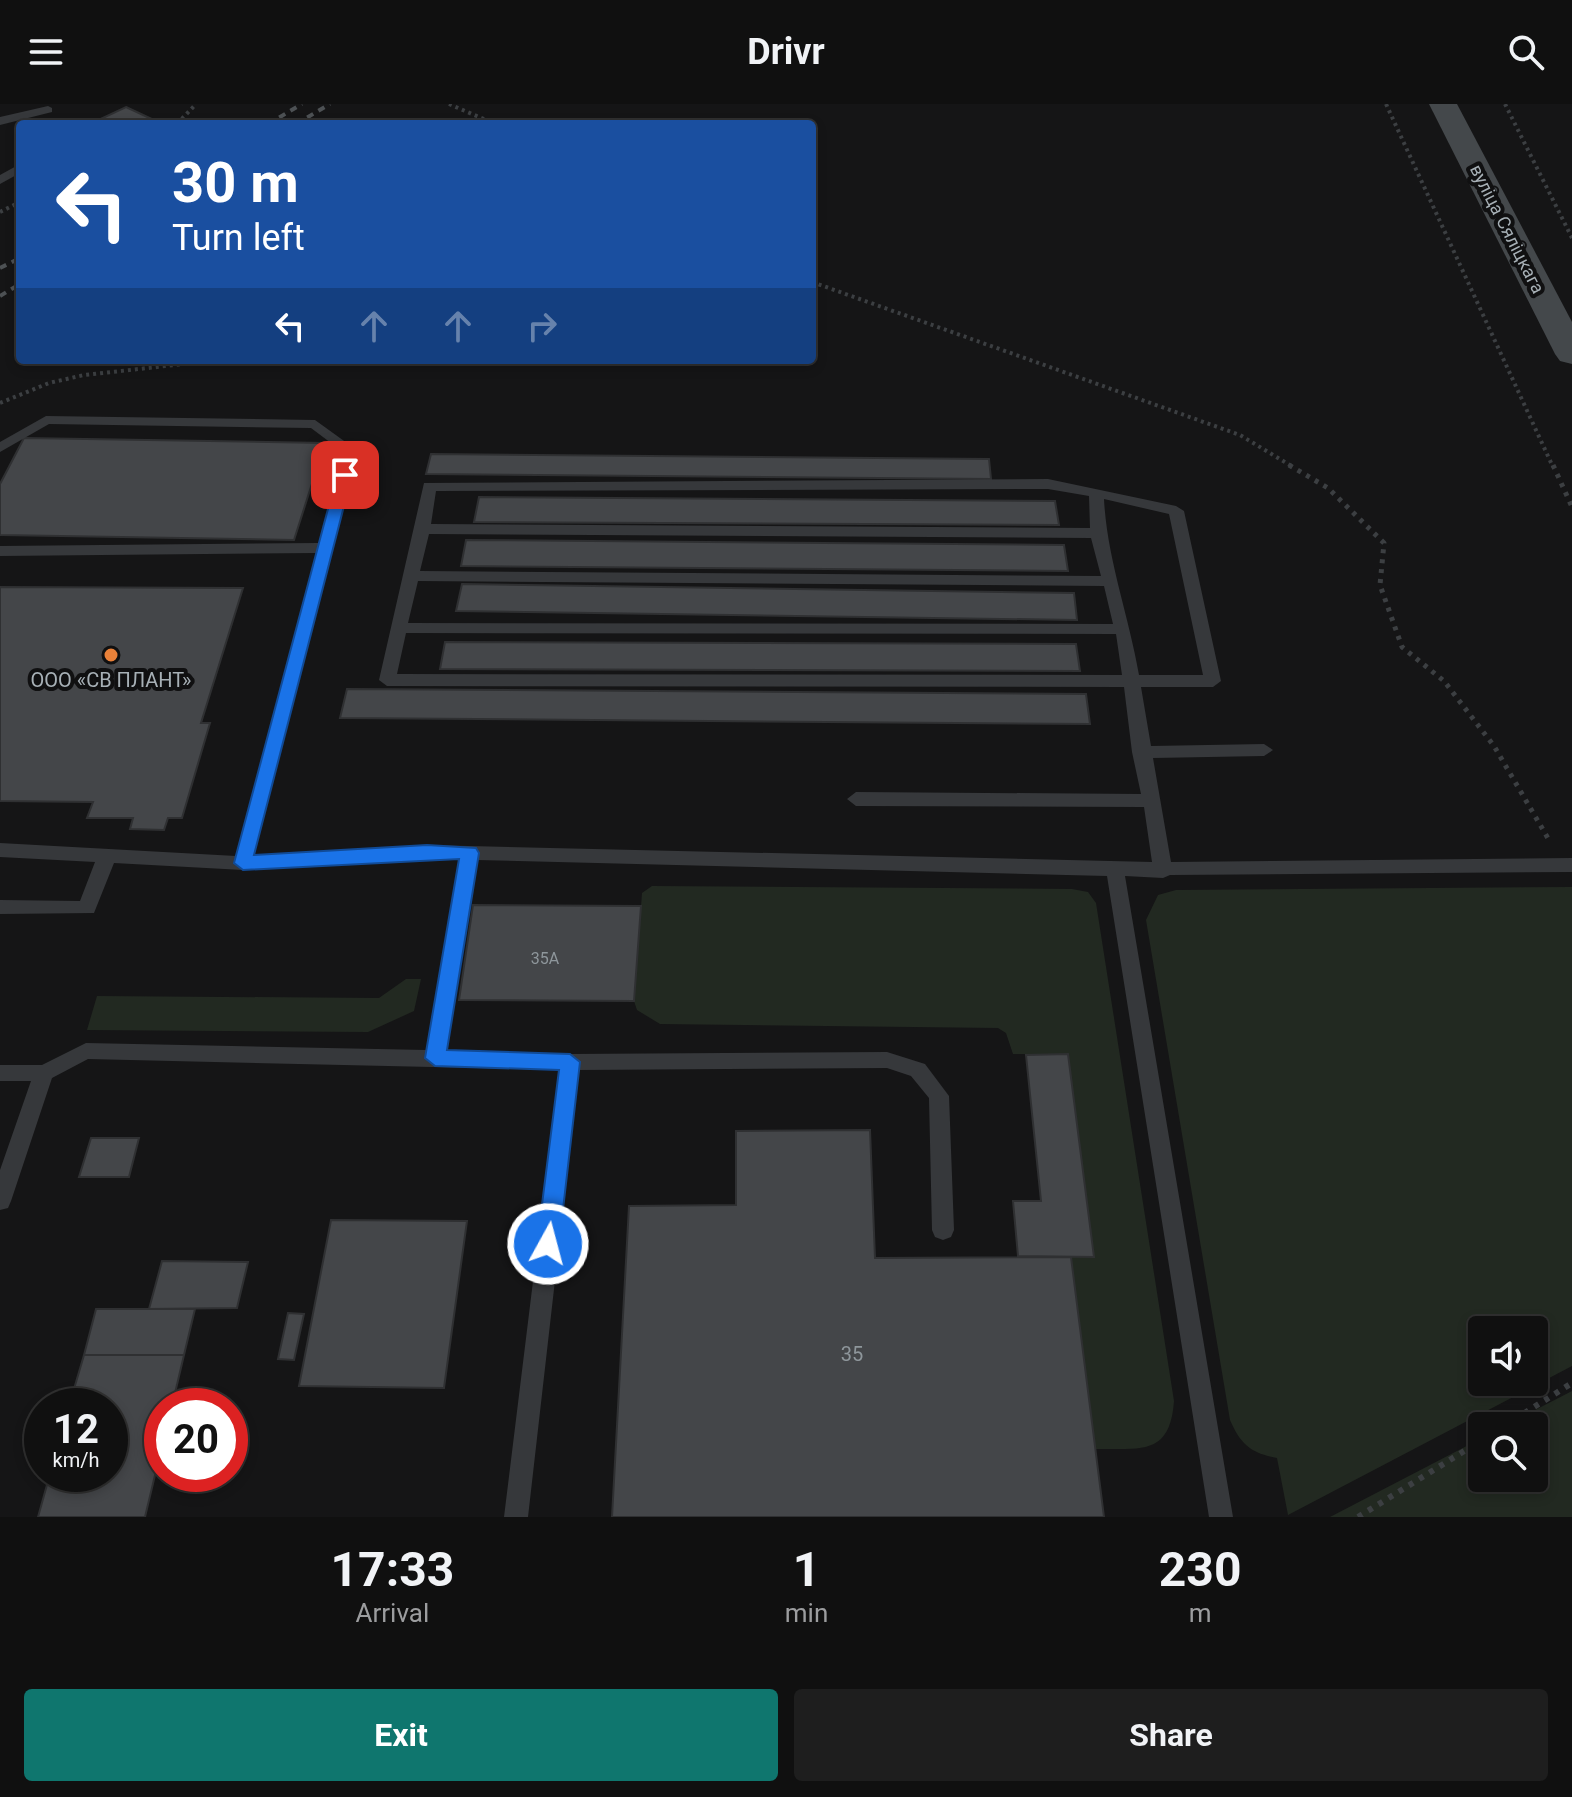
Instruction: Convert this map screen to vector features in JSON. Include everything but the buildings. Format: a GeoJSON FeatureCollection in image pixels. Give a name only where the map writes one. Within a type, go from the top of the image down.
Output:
{"type":"FeatureCollection","features":[{"type":"Feature","properties":{"kind":"main road","name":"вуліца Сяліцкага"},"geometry":{"type":"LineString","coordinates":[[1443,104],[1572,354]]}},
{"type":"Feature","properties":{"kind":"lane"},"geometry":{"type":"LineString","coordinates":[[0,121],[43,107]]}},
{"type":"Feature","properties":{"kind":"lane"},"geometry":{"type":"LineString","coordinates":[[0,448],[46,420],[315,424],[351,451],[243,863]]}},
{"type":"Feature","properties":{"kind":"lane"},"geometry":{"type":"LineString","coordinates":[[1048,484],[1096,493],[1176,511],[1213,681],[387,680],[412,576],[429,486],[1048,484]]}},
{"type":"Feature","properties":{"kind":"lane"},"geometry":{"type":"LineString","coordinates":[[1096,493],[1098,533],[1123,629],[1128,680],[1163,871]]}},
{"type":"Feature","properties":{"kind":"lane"},"geometry":{"type":"LineString","coordinates":[[422,529],[1098,533]]}},
{"type":"Feature","properties":{"kind":"lane"},"geometry":{"type":"LineString","coordinates":[[0,551],[324,548]]}},
{"type":"Feature","properties":{"kind":"lane"},"geometry":{"type":"LineString","coordinates":[[412,576],[1109,581]]}},
{"type":"Feature","properties":{"kind":"lane"},"geometry":{"type":"LineString","coordinates":[[399,628],[1123,629]]}},
{"type":"Feature","properties":{"kind":"lane"},"geometry":{"type":"LineString","coordinates":[[1141,752],[1264,750]]}},
{"type":"Feature","properties":{"kind":"lane"},"geometry":{"type":"LineString","coordinates":[[856,799],[1150,801]]}},
{"type":"Feature","properties":{"kind":"lane"},"geometry":{"type":"LineString","coordinates":[[0,850],[243,863],[427,852],[1163,871],[1568,865]]}},
{"type":"Feature","properties":{"kind":"lane"},"geometry":{"type":"LineString","coordinates":[[435,1058],[469,853]]}},
{"type":"Feature","properties":{"kind":"lane"},"geometry":{"type":"LineString","coordinates":[[0,907],[87,908],[107,856]]}},
{"type":"Feature","properties":{"kind":"lane"},"geometry":{"type":"LineString","coordinates":[[1115,869],[1221,1517]]}},
{"type":"Feature","properties":{"kind":"lane"},"geometry":{"type":"LineString","coordinates":[[0,1073],[44,1073],[86,1051],[570,1062],[887,1060],[918,1070],[939,1096],[943,1230]]}},
{"type":"Feature","properties":{"kind":"lane"},"geometry":{"type":"LineString","coordinates":[[516,1517],[570,1062]]}},
{"type":"Feature","properties":{"kind":"lane"},"geometry":{"type":"LineString","coordinates":[[0,1201],[44,1073]]}},
{"type":"Feature","properties":{"kind":"path"},"geometry":{"type":"LineString","coordinates":[[181,120],[196,104]]}},
{"type":"Feature","properties":{"kind":"path"},"geometry":{"type":"LineString","coordinates":[[449,104],[486,120]]}},
{"type":"Feature","properties":{"kind":"path"},"geometry":{"type":"LineString","coordinates":[[1386,104],[1572,507]]}},
{"type":"Feature","properties":{"kind":"path"},"geometry":{"type":"LineString","coordinates":[[1505,104],[1572,238]]}},
{"type":"Feature","properties":{"kind":"path"},"geometry":{"type":"LineString","coordinates":[[816,283],[1240,435],[1328,488],[1384,543],[1380,585],[1402,647],[1444,681],[1494,746],[1568,865]]}},
{"type":"Feature","properties":{"kind":"path"},"geometry":{"type":"LineString","coordinates":[[0,403],[63,379],[200,364]]}},
{"type":"Feature","properties":{"kind":"path"},"geometry":{"type":"LineString","coordinates":[[1526,1412],[1572,1383]]}},
{"type":"Feature","properties":{"kind":"path"},"geometry":{"type":"LineString","coordinates":[[1358,1517],[1468,1449]]}},
{"type":"Feature","properties":{"kind":"shaded area"},"geometry":{"type":"Polygon","coordinates":[[[652,886],[1072,889],[1088,892],[1096,903],[1174,1401],[1171,1419],[1159,1441],[1139,1448],[1095,1449],[1071,1257],[1093,1257],[1068,1054],[1013,1054],[1006,1033],[998,1028],[660,1024],[637,1010],[634,1001],[642,893],[652,886]]]}},
{"type":"Feature","properties":{"kind":"shaded area"},"geometry":{"type":"Polygon","coordinates":[[[1572,887],[1572,1366],[1548,1379],[1548,1316],[1468,1316],[1468,1396],[1515,1396],[1484,1412],[1468,1412],[1468,1421],[1288,1515],[1277,1458],[1248,1446],[1238,1436],[1230,1420],[1146,920],[1158,895],[1176,890],[1572,887]]]}},
{"type":"Feature","properties":{"kind":"shaded area"},"geometry":{"type":"Polygon","coordinates":[[[406,979],[421,979],[414,1011],[368,1032],[87,1030],[97,996],[379,998],[406,979]]]}},
{"type":"Feature","properties":{"kind":"shaded area"},"geometry":{"type":"Polygon","coordinates":[[[1572,1391],[1572,1517],[1330,1517],[1468,1445],[1468,1492],[1548,1492],[1548,1412],[1531,1412],[1572,1391]]]}},
{"type":"Feature","properties":{"kind":"railway"},"geometry":{"type":"LineString","coordinates":[[275,120],[302,104]]}},
{"type":"Feature","properties":{"kind":"railway"},"geometry":{"type":"LineString","coordinates":[[303,120],[330,104]]}},
{"type":"Feature","properties":{"kind":"railway"},"geometry":{"type":"LineString","coordinates":[[0,268],[16,260]]}},
{"type":"Feature","properties":{"kind":"railway"},"geometry":{"type":"LineString","coordinates":[[0,296],[16,286]]}},
{"type":"Feature","properties":{"kind":"place","name":"ООО «СВ ПЛАНТ»"},"geometry":{"type":"Point","coordinates":[111,655]}},
{"type":"Feature","properties":{"kind":"route"},"geometry":{"type":"LineString","coordinates":[[345,475],[243,863],[427,852],[469,853],[435,1058],[570,1062],[548,1244]]}}]}
